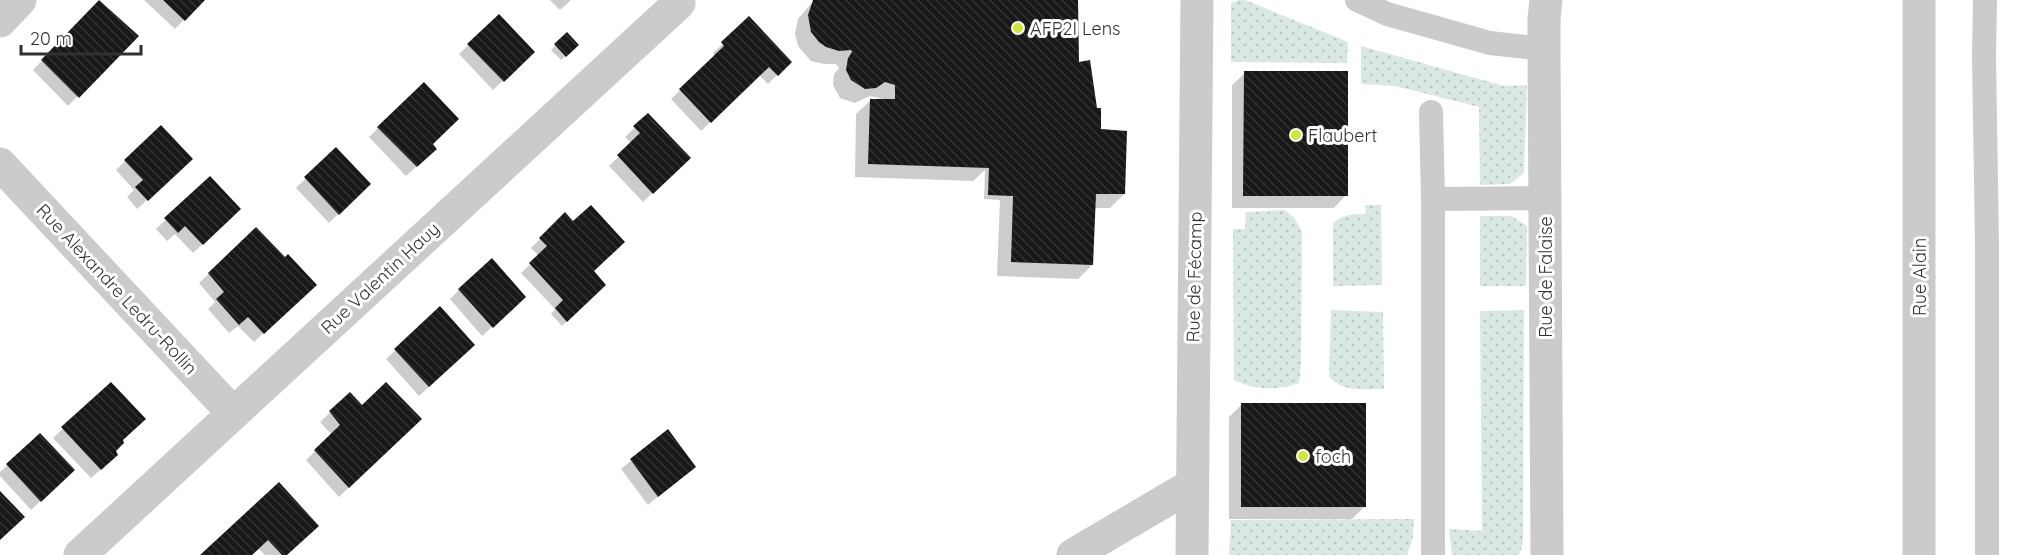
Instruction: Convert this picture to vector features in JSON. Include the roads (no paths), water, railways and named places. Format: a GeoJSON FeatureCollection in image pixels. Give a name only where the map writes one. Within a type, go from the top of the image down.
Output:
{"type":"FeatureCollection","features":[{"type":"Feature","properties":{"kind":"street"},"geometry":{"type":"LineString","coordinates":[[0,21],[20,0]]}},
{"type":"Feature","properties":{"kind":"street","name":"Rue Valentin Hauy"},"geometry":{"type":"LineString","coordinates":[[80,555],[678,3],[678,0]]}},
{"type":"Feature","properties":{"kind":"street","name":"Rue de Fécamp"},"geometry":{"type":"LineString","coordinates":[[1192,555],[1197,0]]}},
{"type":"Feature","properties":{"kind":"street","name":"Rue de Falaise"},"geometry":{"type":"LineString","coordinates":[[1546,0],[1544,49],[1547,555]]}},
{"type":"Feature","properties":{"kind":"street","name":"Rue Alain"},"geometry":{"type":"LineString","coordinates":[[1919,0],[1919,555]]}},
{"type":"Feature","properties":{"kind":"street","name":"Rue Alexandre Ledru-Rollin"},"geometry":{"type":"LineString","coordinates":[[0,164],[233,413]]}},
{"type":"Feature","properties":{"kind":"street"},"geometry":{"type":"LineString","coordinates":[[1073,555],[1192,485]]}},
{"type":"Feature","properties":{"kind":"lane"},"geometry":{"type":"LineString","coordinates":[[1357,0],[1387,14],[1490,43],[1544,49]]}},
{"type":"Feature","properties":{"kind":"lane"},"geometry":{"type":"LineString","coordinates":[[1985,0],[1987,555]]}},
{"type":"Feature","properties":{"kind":"lane"},"geometry":{"type":"LineString","coordinates":[[1431,112],[1433,555]]}},
{"type":"Feature","properties":{"kind":"lane"},"geometry":{"type":"LineString","coordinates":[[1433,200],[1545,198]]}},
{"type":"Feature","properties":{"kind":"place","name":"AFP2I Lens"},"geometry":{"type":"Point","coordinates":[1018,28]}},
{"type":"Feature","properties":{"kind":"place","name":"Flaubert"},"geometry":{"type":"Point","coordinates":[1296,135]}},
{"type":"Feature","properties":{"kind":"place","name":"foch"},"geometry":{"type":"Point","coordinates":[1303,456]}}]}
